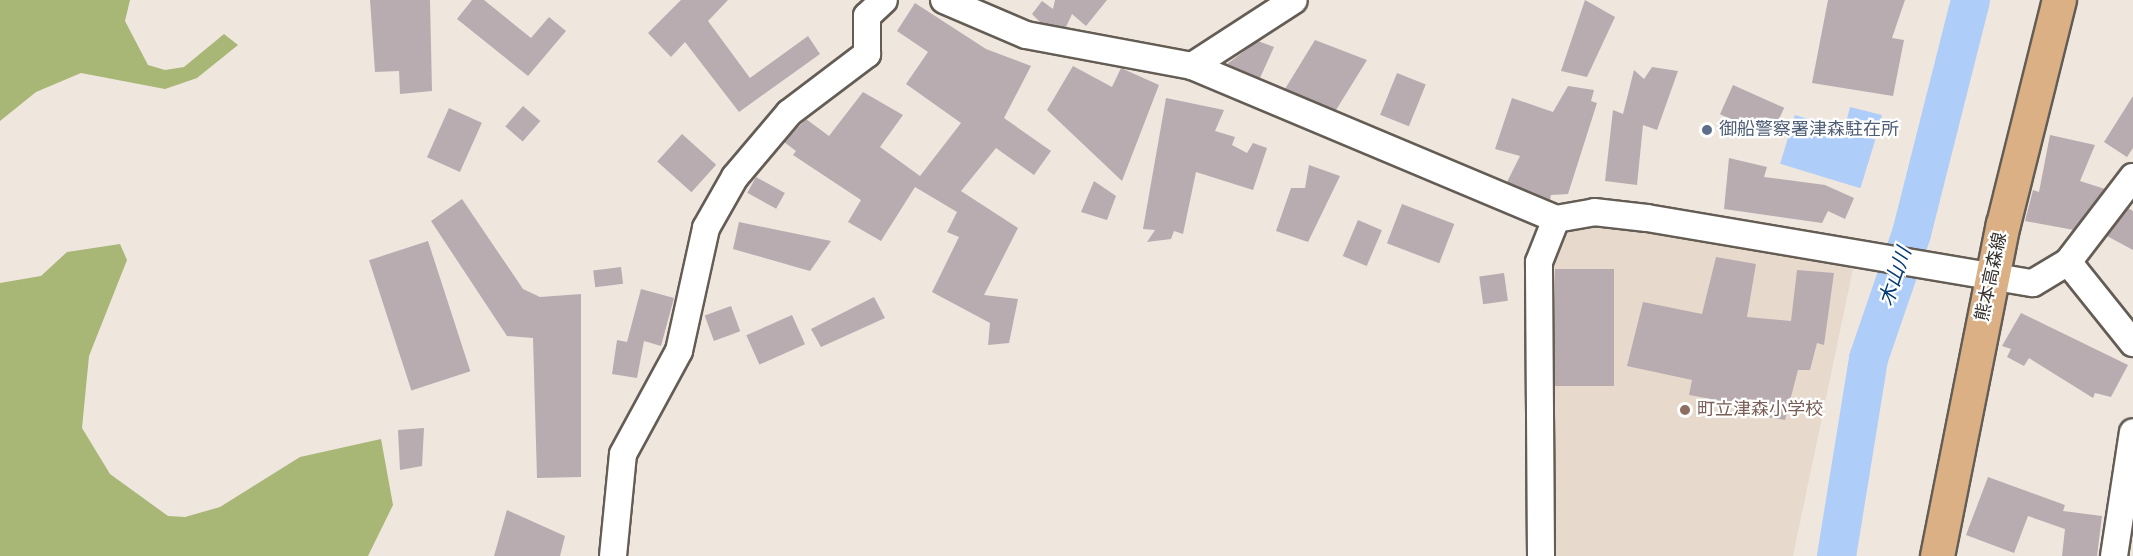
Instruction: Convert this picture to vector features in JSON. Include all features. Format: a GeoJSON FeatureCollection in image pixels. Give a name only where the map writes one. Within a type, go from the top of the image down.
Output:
{"type":"FeatureCollection","features":[{"type":"Feature","properties":{"kind":"main road","name":"熊本高森線"},"geometry":{"type":"LineString","coordinates":[[1938,556],[1984,272],[2059,0]]}},
{"type":"Feature","properties":{"kind":"street"},"geometry":{"type":"LineString","coordinates":[[613,556],[623,454],[679,351],[706,228],[735,177],[789,113],[867,54],[867,16],[884,0]]}},
{"type":"Feature","properties":{"kind":"street"},"geometry":{"type":"LineString","coordinates":[[944,0],[1026,35],[1192,66],[1556,219],[1594,212],[1866,252],[1984,272],[2033,283],[2068,262],[2133,177]]}},
{"type":"Feature","properties":{"kind":"street"},"geometry":{"type":"LineString","coordinates":[[1192,66],[1294,0]]}},
{"type":"Feature","properties":{"kind":"street"},"geometry":{"type":"LineString","coordinates":[[1540,556],[1539,262],[1556,219]]}},
{"type":"Feature","properties":{"kind":"street"},"geometry":{"type":"LineString","coordinates":[[2068,262],[2133,343]]}},
{"type":"Feature","properties":{"kind":"street"},"geometry":{"type":"LineString","coordinates":[[2114,556],[2132,436]]}},
{"type":"Feature","properties":{"kind":"shaded area","name":"町立津森小学校"},"geometry":{"type":"Polygon","coordinates":[[[1606,222],[1854,264],[1793,556],[1548,556],[1546,261],[1561,235],[1606,222]]]}},
{"type":"Feature","properties":{"kind":"green space"},"geometry":{"type":"Polygon","coordinates":[[[0,0],[130,0],[125,21],[148,65],[165,70],[184,67],[224,34],[238,45],[197,78],[165,89],[81,73],[36,92],[0,121],[0,0]]]}},
{"type":"Feature","properties":{"kind":"green space"},"geometry":{"type":"Polygon","coordinates":[[[120,244],[127,260],[89,356],[82,428],[110,474],[168,516],[185,517],[220,507],[300,457],[381,439],[393,505],[368,556],[0,556],[0,283],[41,276],[67,252],[120,244]]]}},
{"type":"Feature","properties":{"kind":"water"},"geometry":{"type":"Polygon","coordinates":[[[1850,107],[1882,115],[1878,131],[1846,123],[1850,107]]]}},
{"type":"Feature","properties":{"kind":"water"},"geometry":{"type":"Polygon","coordinates":[[[1795,115],[1875,140],[1860,188],[1780,164],[1795,115]]]}},
{"type":"Feature","properties":{"kind":"building"},"geometry":{"type":"Polygon","coordinates":[[[370,0],[430,0],[432,91],[400,94],[399,71],[375,72],[370,0]]]}},
{"type":"Feature","properties":{"kind":"building"},"geometry":{"type":"Polygon","coordinates":[[[472,0],[484,0],[531,38],[549,17],[566,31],[528,76],[457,19],[472,0]]]}},
{"type":"Feature","properties":{"kind":"building"},"geometry":{"type":"Polygon","coordinates":[[[681,0],[728,0],[708,21],[750,78],[808,36],[820,54],[739,112],[685,42],[671,57],[648,33],[681,0]]]}},
{"type":"Feature","properties":{"kind":"building"},"geometry":{"type":"Polygon","coordinates":[[[1055,0],[1107,0],[1086,26],[1072,14],[1066,27],[1041,23],[1032,14],[1042,1],[1053,9],[1055,0]]]}},
{"type":"Feature","properties":{"kind":"building"},"geometry":{"type":"Polygon","coordinates":[[[1585,0],[1615,17],[1587,77],[1561,71],[1585,0]]]}},
{"type":"Feature","properties":{"kind":"building"},"geometry":{"type":"Polygon","coordinates":[[[1828,0],[1905,0],[1892,38],[1904,40],[1893,96],[1812,83],[1828,0]]]}},
{"type":"Feature","properties":{"kind":"building"},"geometry":{"type":"Polygon","coordinates":[[[915,3],[986,49],[1031,66],[1004,118],[1051,151],[1034,175],[996,148],[961,191],[1018,228],[984,295],[1018,299],[1009,343],[988,345],[990,323],[932,292],[959,237],[947,232],[957,212],[915,187],[881,241],[848,222],[861,200],[793,155],[796,151],[784,142],[806,119],[829,136],[863,92],[903,115],[880,147],[920,176],[961,123],[906,84],[928,52],[897,31],[915,3]]]}},
{"type":"Feature","properties":{"kind":"building"},"geometry":{"type":"Polygon","coordinates":[[[1315,40],[1367,60],[1336,110],[1285,89],[1315,40]]]}},
{"type":"Feature","properties":{"kind":"building"},"geometry":{"type":"Polygon","coordinates":[[[1258,41],[1274,47],[1260,78],[1227,64],[1258,41]]]}},
{"type":"Feature","properties":{"kind":"building"},"geometry":{"type":"Polygon","coordinates":[[[1073,66],[1112,87],[1121,68],[1159,85],[1122,181],[1047,110],[1073,66]]]}},
{"type":"Feature","properties":{"kind":"building"},"geometry":{"type":"Polygon","coordinates":[[[1652,67],[1678,71],[1657,130],[1643,125],[1637,185],[1605,181],[1613,110],[1623,114],[1634,70],[1644,79],[1652,67]]]}},
{"type":"Feature","properties":{"kind":"building"},"geometry":{"type":"Polygon","coordinates":[[[1397,73],[1426,85],[1409,126],[1380,115],[1397,73]]]}},
{"type":"Feature","properties":{"kind":"building"},"geometry":{"type":"Polygon","coordinates":[[[1733,85],[1784,108],[1771,137],[1720,114],[1733,85]]]}},
{"type":"Feature","properties":{"kind":"building"},"geometry":{"type":"Polygon","coordinates":[[[1568,86],[1594,90],[1591,101],[1597,103],[1568,194],[1551,195],[1550,200],[1507,182],[1520,156],[1495,149],[1512,98],[1553,112],[1568,86]]]}},
{"type":"Feature","properties":{"kind":"building"},"geometry":{"type":"Polygon","coordinates":[[[2133,96],[2133,148],[2127,157],[2104,142],[2133,96]]]}},
{"type":"Feature","properties":{"kind":"building"},"geometry":{"type":"Polygon","coordinates":[[[1166,98],[1224,110],[1215,131],[1235,137],[1232,145],[1247,153],[1253,143],[1267,148],[1253,190],[1196,172],[1183,234],[1174,231],[1171,239],[1147,242],[1155,230],[1143,229],[1166,98]]]}},
{"type":"Feature","properties":{"kind":"building"},"geometry":{"type":"Polygon","coordinates":[[[523,106],[540,121],[523,141],[505,126],[523,106]]]}},
{"type":"Feature","properties":{"kind":"building"},"geometry":{"type":"Polygon","coordinates":[[[449,108],[482,123],[460,172],[427,157],[449,108]]]}},
{"type":"Feature","properties":{"kind":"building"},"geometry":{"type":"Polygon","coordinates":[[[682,134],[716,165],[691,192],[657,161],[682,134]]]}},
{"type":"Feature","properties":{"kind":"building"},"geometry":{"type":"Polygon","coordinates":[[[2050,135],[2095,145],[2080,181],[2105,189],[2074,230],[2025,221],[2033,190],[2039,192],[2050,135]]]}},
{"type":"Feature","properties":{"kind":"building"},"geometry":{"type":"Polygon","coordinates":[[[1729,158],[1767,167],[1764,177],[1825,185],[1854,198],[1845,219],[1828,211],[1822,223],[1724,209],[1729,158]]]}},
{"type":"Feature","properties":{"kind":"building"},"geometry":{"type":"Polygon","coordinates":[[[1309,165],[1340,176],[1308,242],[1276,231],[1291,188],[1305,188],[1309,165]]]}},
{"type":"Feature","properties":{"kind":"building"},"geometry":{"type":"Polygon","coordinates":[[[756,177],[785,193],[776,209],[747,193],[756,177]]]}},
{"type":"Feature","properties":{"kind":"building"},"geometry":{"type":"Polygon","coordinates":[[[1094,181],[1116,196],[1107,220],[1081,212],[1094,181]]]}},
{"type":"Feature","properties":{"kind":"building"},"geometry":{"type":"Polygon","coordinates":[[[462,199],[523,289],[540,297],[581,294],[581,477],[537,478],[533,338],[507,336],[431,221],[462,199]]]}},
{"type":"Feature","properties":{"kind":"building"},"geometry":{"type":"Polygon","coordinates":[[[1402,204],[1454,224],[1439,263],[1387,243],[1402,204]]]}},
{"type":"Feature","properties":{"kind":"building"},"geometry":{"type":"Polygon","coordinates":[[[2128,208],[2133,211],[2133,250],[2107,236],[2128,208]]]}},
{"type":"Feature","properties":{"kind":"building"},"geometry":{"type":"Polygon","coordinates":[[[1358,220],[1382,230],[1367,266],[1343,256],[1358,220]]]}},
{"type":"Feature","properties":{"kind":"building"},"geometry":{"type":"Polygon","coordinates":[[[739,222],[831,241],[810,271],[733,249],[739,222]]]}},
{"type":"Feature","properties":{"kind":"building"},"geometry":{"type":"Polygon","coordinates":[[[428,241],[470,371],[411,390],[369,260],[428,241]]]}},
{"type":"Feature","properties":{"kind":"building"},"geometry":{"type":"Polygon","coordinates":[[[1716,257],[1756,264],[1747,317],[1791,321],[1797,270],[1834,273],[1824,345],[1817,343],[1810,370],[1798,370],[1785,420],[1749,414],[1751,406],[1689,395],[1692,380],[1627,366],[1643,302],[1702,314],[1716,257]]]}},
{"type":"Feature","properties":{"kind":"building"},"geometry":{"type":"Polygon","coordinates":[[[621,267],[623,284],[595,287],[593,270],[621,267]]]}},
{"type":"Feature","properties":{"kind":"building"},"geometry":{"type":"Polygon","coordinates":[[[1555,269],[1614,269],[1614,386],[1555,386],[1555,269]]]}},
{"type":"Feature","properties":{"kind":"building"},"geometry":{"type":"Polygon","coordinates":[[[1504,273],[1508,301],[1483,304],[1479,276],[1504,273]]]}},
{"type":"Feature","properties":{"kind":"building"},"geometry":{"type":"Polygon","coordinates":[[[641,289],[674,298],[661,346],[644,341],[637,378],[612,374],[617,340],[627,342],[641,289]]]}},
{"type":"Feature","properties":{"kind":"building"},"geometry":{"type":"Polygon","coordinates":[[[874,297],[885,318],[821,347],[811,329],[874,297]]]}},
{"type":"Feature","properties":{"kind":"building"},"geometry":{"type":"Polygon","coordinates":[[[731,306],[740,331],[714,341],[705,316],[731,306]]]}},
{"type":"Feature","properties":{"kind":"building"},"geometry":{"type":"Polygon","coordinates":[[[2021,313],[2128,365],[2111,397],[2095,393],[2093,398],[2029,358],[2024,366],[2007,357],[2011,349],[2002,346],[2021,313]]]}},
{"type":"Feature","properties":{"kind":"building"},"geometry":{"type":"Polygon","coordinates":[[[792,315],[805,344],[759,365],[746,335],[792,315]]]}},
{"type":"Feature","properties":{"kind":"building"},"geometry":{"type":"Polygon","coordinates":[[[424,428],[422,466],[400,470],[398,430],[424,428]]]}},
{"type":"Feature","properties":{"kind":"building"},"geometry":{"type":"Polygon","coordinates":[[[1988,477],[2065,505],[2063,511],[2102,516],[2097,556],[2062,556],[2065,529],[2028,516],[2014,553],[1966,535],[1988,477]]]}},
{"type":"Feature","properties":{"kind":"building"},"geometry":{"type":"Polygon","coordinates":[[[507,510],[565,536],[560,556],[494,556],[507,510]]]}},
{"type":"Feature","properties":{"kind":"waterway","name":"木山川"},"geometry":{"type":"LineString","coordinates":[[1836,556],[1868,358],[1911,233],[1970,0]]}},
{"type":"Feature","properties":{"kind":"place","name":"御船警察署津森駐在所"},"geometry":{"type":"Point","coordinates":[1707,130]}},
{"type":"Feature","properties":{"kind":"place","name":"町立津森小学校"},"geometry":{"type":"Point","coordinates":[1685,410]}}]}
